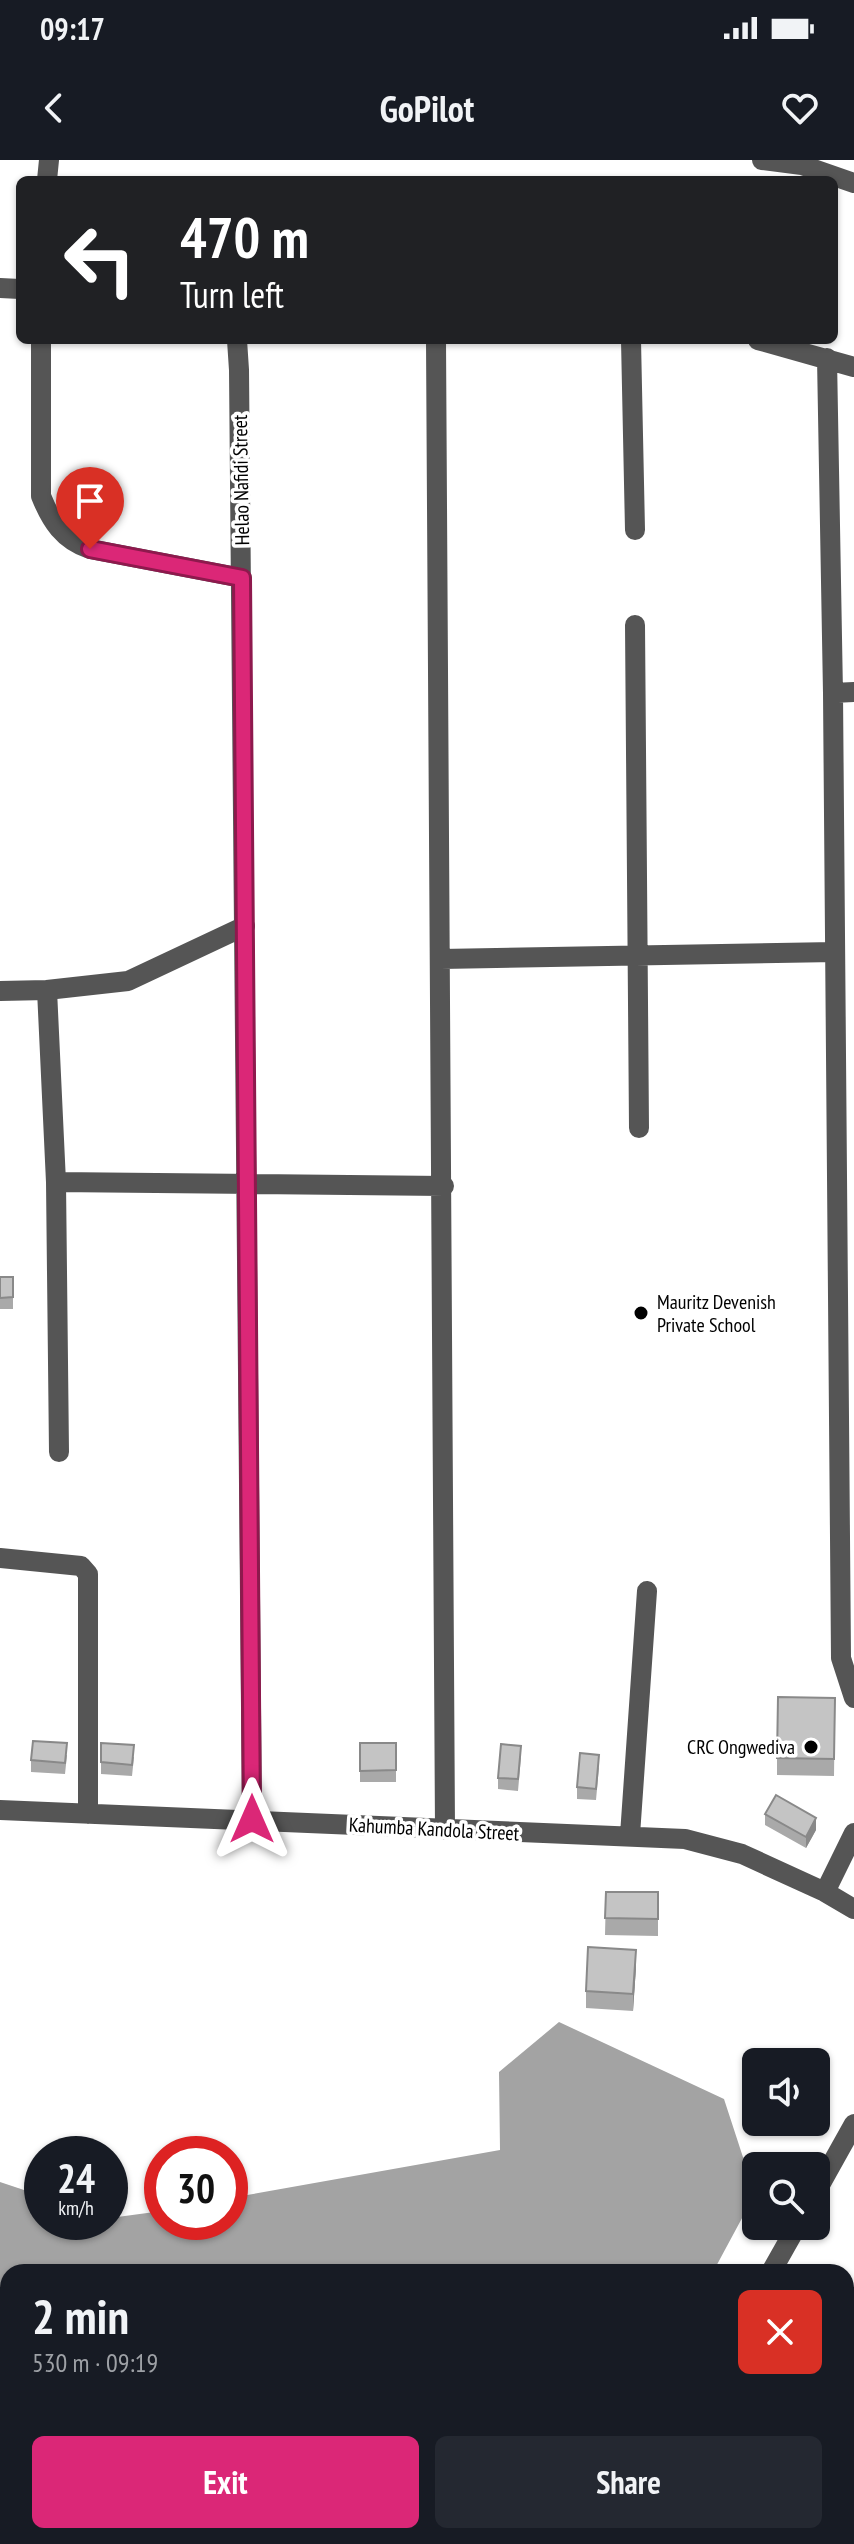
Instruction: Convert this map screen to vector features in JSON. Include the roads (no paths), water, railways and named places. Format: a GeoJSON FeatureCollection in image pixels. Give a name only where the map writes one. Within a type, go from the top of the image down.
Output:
{"type":"FeatureCollection","features":[{"type":"Feature","properties":{"kind":"street"},"geometry":{"type":"LineString","coordinates":[[762,160],[802,165],[834,176]]}},
{"type":"Feature","properties":{"kind":"street"},"geometry":{"type":"LineString","coordinates":[[41,344],[41,496],[49,516],[62,533],[73,544],[90,549],[242,578]]}},
{"type":"Feature","properties":{"kind":"street","name":"Helao Nafidi Street"},"geometry":{"type":"LineString","coordinates":[[237,344],[242,578],[252,1819]]}},
{"type":"Feature","properties":{"kind":"street"},"geometry":{"type":"LineString","coordinates":[[436,344],[444,1186],[445,1830]]}},
{"type":"Feature","properties":{"kind":"street"},"geometry":{"type":"LineString","coordinates":[[631,344],[635,530]]}},
{"type":"Feature","properties":{"kind":"street"},"geometry":{"type":"LineString","coordinates":[[773,344],[854,367]]}},
{"type":"Feature","properties":{"kind":"street"},"geometry":{"type":"LineString","coordinates":[[827,358],[844,692],[835,952],[846,1162],[841,1658],[854,1698]]}},
{"type":"Feature","properties":{"kind":"street"},"geometry":{"type":"LineString","coordinates":[[635,625],[639,1128]]}},
{"type":"Feature","properties":{"kind":"street"},"geometry":{"type":"LineString","coordinates":[[0,991],[47,990],[128,981],[245,926]]}},
{"type":"Feature","properties":{"kind":"street"},"geometry":{"type":"LineString","coordinates":[[441,959],[835,952]]}},
{"type":"Feature","properties":{"kind":"street"},"geometry":{"type":"LineString","coordinates":[[47,990],[56,1182],[59,1452]]}},
{"type":"Feature","properties":{"kind":"street"},"geometry":{"type":"LineString","coordinates":[[56,1182],[444,1186]]}},
{"type":"Feature","properties":{"kind":"street"},"geometry":{"type":"LineString","coordinates":[[0,1558],[81,1566],[88,1574],[88,1814]]}},
{"type":"Feature","properties":{"kind":"street"},"geometry":{"type":"LineString","coordinates":[[630,1835],[647,1591]]}},
{"type":"Feature","properties":{"kind":"street","name":"Kahumba Kandola Street"},"geometry":{"type":"LineString","coordinates":[[0,1810],[685,1839],[742,1854],[825,1892],[854,1909]]}},
{"type":"Feature","properties":{"kind":"street"},"geometry":{"type":"LineString","coordinates":[[825,1892],[854,1833]]}},
{"type":"Feature","properties":{"kind":"street"},"geometry":{"type":"LineString","coordinates":[[830,2167],[854,2124]]}},
{"type":"Feature","properties":{"kind":"street"},"geometry":{"type":"LineString","coordinates":[[776,2264],[789,2240]]}},
{"type":"Feature","properties":{"kind":"place","name":"Mauritz Devenish Private School"},"geometry":{"type":"Point","coordinates":[641,1313]}},
{"type":"Feature","properties":{"kind":"place","name":"CRC Ongwediva"},"geometry":{"type":"Point","coordinates":[811,1747]}}]}
